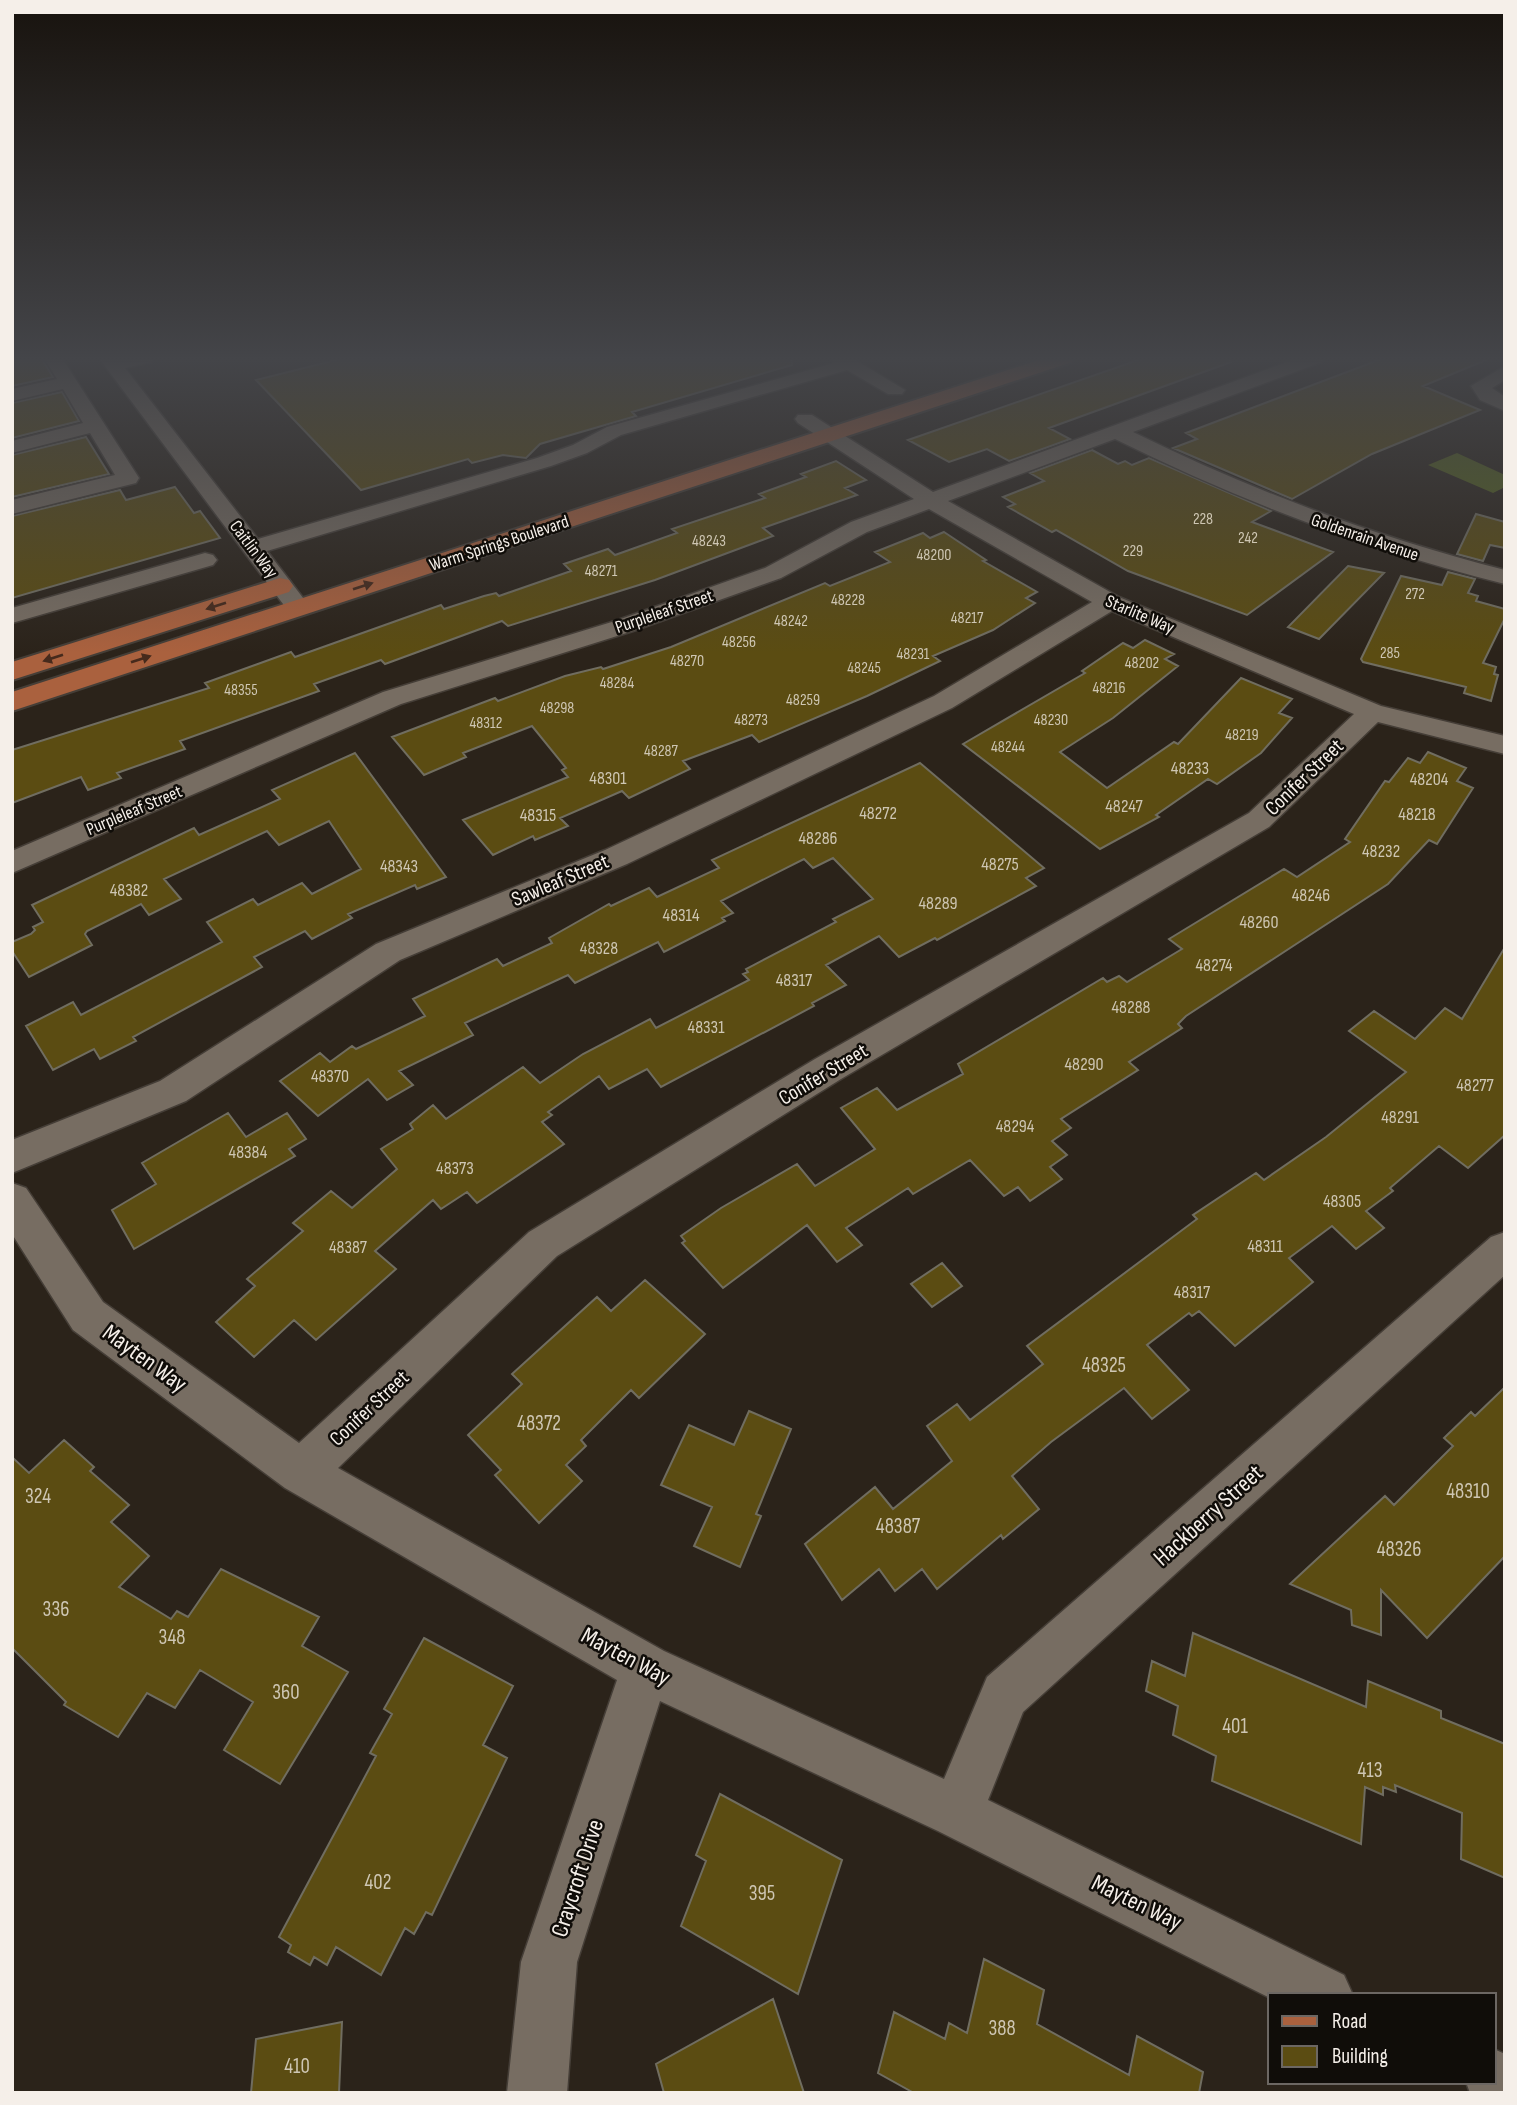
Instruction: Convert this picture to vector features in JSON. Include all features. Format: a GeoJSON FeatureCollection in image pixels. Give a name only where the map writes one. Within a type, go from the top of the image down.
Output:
{"type":"FeatureCollection","features":[{"type":"Feature","properties":{"kind":"main road"},"geometry":{"type":"LineString","coordinates":[[681,458],[687,456]]}},
{"type":"Feature","properties":{"kind":"main road","name":"Warm Springs Boulevard"},"geometry":{"type":"LineString","coordinates":[[12,702],[298,607],[735,456]]}},
{"type":"Feature","properties":{"kind":"main road"},"geometry":{"type":"LineString","coordinates":[[12,671],[294,581]]}},
{"type":"Feature","properties":{"kind":"street"},"geometry":{"type":"LineString","coordinates":[[12,507],[128,478],[114,456]]}},
{"type":"Feature","properties":{"kind":"street","name":"Caitlin Way"},"geometry":{"type":"LineString","coordinates":[[182,456],[253,548],[294,581],[298,607]]}},
{"type":"Feature","properties":{"kind":"street"},"geometry":{"type":"LineString","coordinates":[[253,548],[560,456]]}},
{"type":"Feature","properties":{"kind":"street","name":"Starlite Way"},"geometry":{"type":"LineString","coordinates":[[874,456],[930,499],[1019,554],[1110,602],[1372,712],[1505,745]]}},
{"type":"Feature","properties":{"kind":"street","name":"Purpleleaf Street"},"geometry":{"type":"LineString","coordinates":[[12,863],[392,698],[624,626],[773,573],[859,527],[1046,456]]}},
{"type":"Feature","properties":{"kind":"street","name":"Goldenrain Avenue"},"geometry":{"type":"LineString","coordinates":[[1168,456],[1236,489],[1378,533],[1505,577]]}},
{"type":"Feature","properties":{"kind":"street"},"geometry":{"type":"LineString","coordinates":[[12,616],[205,561]]}},
{"type":"Feature","properties":{"kind":"street","name":"Sawleaf Street"},"geometry":{"type":"LineString","coordinates":[[12,1157],[173,1091],[388,951],[616,857],[943,702],[1110,602]]}},
{"type":"Feature","properties":{"kind":"street","name":"Conifer Street"},"geometry":{"type":"LineString","coordinates":[[301,1472],[543,1244],[828,1069],[1259,820],[1372,712]]}},
{"type":"Feature","properties":{"kind":"street","name":"Mayten Way"},"geometry":{"type":"LineString","coordinates":[[12,1200],[88,1315],[301,1472],[646,1669],[957,1812],[1320,1993]]}},
{"type":"Feature","properties":{"kind":"street","name":"Hackberry Street"},"geometry":{"type":"LineString","coordinates":[[957,1812],[1006,1696],[1505,1250]]}},
{"type":"Feature","properties":{"kind":"street","name":"Craycroft Drive"},"geometry":{"type":"LineString","coordinates":[[537,2093],[549,1962],[646,1669]]}},
{"type":"Feature","properties":{"kind":"shaded area"},"geometry":{"type":"Polygon","coordinates":[[[1449,456],[1464,456],[1505,475],[1505,487],[1493,493],[1428,465],[1449,456]]]}},
{"type":"Feature","properties":{"kind":"building"},"geometry":{"type":"Polygon","coordinates":[[[12,456],[98,456],[109,474],[12,497],[12,456]]]}},
{"type":"Feature","properties":{"kind":"building"},"geometry":{"type":"Polygon","coordinates":[[[329,456],[498,456],[472,463],[468,459],[361,490],[329,456]]]}},
{"type":"Feature","properties":{"kind":"building"},"geometry":{"type":"Polygon","coordinates":[[[938,456],[966,456],[949,462],[938,456]]]}},
{"type":"Feature","properties":{"kind":"building"},"geometry":{"type":"Polygon","coordinates":[[[1000,456],[1022,456],[1009,461],[1000,456]]]}},
{"type":"Feature","properties":{"kind":"building"},"geometry":{"type":"Polygon","coordinates":[[[1075,456],[1104,456],[1118,464],[1125,461],[1132,465],[1149,458],[1271,511],[1252,522],[1333,552],[1247,615],[1128,571],[1056,530],[1052,532],[1008,507],[1015,504],[1003,497],[1044,481],[1030,473],[1075,456]]]}},
{"type":"Feature","properties":{"kind":"building"},"geometry":{"type":"Polygon","coordinates":[[[1192,456],[1368,456],[1292,499],[1192,456]]]}},
{"type":"Feature","properties":{"kind":"building"},"geometry":{"type":"Polygon","coordinates":[[[836,461],[866,480],[845,488],[857,495],[763,528],[773,536],[655,580],[508,626],[502,621],[385,664],[381,660],[314,684],[319,691],[180,741],[185,749],[117,773],[121,778],[88,790],[81,777],[12,803],[12,750],[209,688],[205,683],[291,652],[295,657],[441,605],[444,609],[496,593],[499,596],[571,571],[564,564],[608,549],[615,555],[677,533],[672,529],[765,498],[759,494],[806,477],[801,474],[836,461]]]}},
{"type":"Feature","properties":{"kind":"building"},"geometry":{"type":"Polygon","coordinates":[[[175,487],[194,513],[200,511],[220,538],[12,598],[12,516],[120,490],[126,500],[175,487]]]}},
{"type":"Feature","properties":{"kind":"building"},"geometry":{"type":"Polygon","coordinates":[[[1476,514],[1505,522],[1505,548],[1490,545],[1483,561],[1457,554],[1476,514]]]}},
{"type":"Feature","properties":{"kind":"building"},"geometry":{"type":"Polygon","coordinates":[[[944,532],[986,560],[983,561],[1037,592],[1026,598],[1035,603],[993,630],[933,656],[940,661],[867,696],[759,742],[752,735],[683,761],[690,769],[629,798],[622,791],[560,818],[568,826],[535,840],[533,836],[493,855],[463,820],[568,777],[562,770],[566,768],[532,726],[463,753],[466,757],[424,775],[392,737],[495,698],[498,701],[565,676],[601,667],[603,669],[671,647],[825,583],[830,586],[890,562],[875,552],[923,533],[930,538],[944,532]]]}},
{"type":"Feature","properties":{"kind":"building"},"geometry":{"type":"Polygon","coordinates":[[[1348,566],[1384,573],[1319,639],[1288,627],[1348,566]]]}},
{"type":"Feature","properties":{"kind":"building"},"geometry":{"type":"Polygon","coordinates":[[[1448,572],[1475,579],[1468,593],[1478,596],[1476,601],[1505,609],[1505,618],[1483,663],[1496,667],[1494,674],[1498,675],[1491,701],[1464,693],[1466,687],[1363,662],[1361,659],[1401,576],[1442,585],[1448,572]]]}},
{"type":"Feature","properties":{"kind":"building"},"geometry":{"type":"Polygon","coordinates":[[[1145,640],[1174,654],[1165,659],[1178,666],[1113,718],[1060,752],[1107,788],[1174,742],[1178,744],[1241,678],[1292,699],[1279,713],[1292,718],[1261,753],[1217,784],[1208,779],[1156,815],[1159,817],[1100,849],[963,744],[1085,673],[1082,671],[1123,643],[1133,648],[1145,640]]]}},
{"type":"Feature","properties":{"kind":"building"},"geometry":{"type":"Polygon","coordinates":[[[1428,752],[1466,768],[1457,781],[1473,788],[1437,844],[1429,840],[1388,884],[1186,1016],[1178,1024],[1182,1028],[1129,1062],[1138,1070],[1061,1119],[1071,1128],[1052,1141],[1067,1155],[1050,1167],[1062,1179],[1030,1201],[1018,1187],[1004,1196],[970,1160],[913,1194],[908,1188],[846,1228],[862,1245],[837,1262],[807,1225],[723,1288],[682,1243],[685,1241],[681,1236],[721,1208],[797,1164],[815,1186],[875,1149],[841,1108],[877,1088],[897,1110],[963,1074],[958,1064],[1103,978],[1107,982],[1119,976],[1127,982],[1182,949],[1169,939],[1284,869],[1297,877],[1350,842],[1345,839],[1385,781],[1389,782],[1408,758],[1420,763],[1428,752]]]}},
{"type":"Feature","properties":{"kind":"building"},"geometry":{"type":"Polygon","coordinates":[[[355,753],[446,877],[417,889],[415,885],[348,914],[352,918],[312,939],[305,931],[254,957],[262,967],[133,1037],[136,1041],[100,1059],[94,1049],[53,1070],[26,1026],[73,1002],[81,1015],[222,942],[207,922],[253,899],[258,905],[302,883],[312,894],[361,869],[329,821],[279,845],[267,831],[164,879],[181,899],[149,915],[141,904],[87,931],[85,934],[92,945],[29,977],[12,951],[12,942],[31,934],[35,930],[33,927],[43,922],[32,905],[194,828],[199,835],[280,799],[272,790],[355,753]]]}},
{"type":"Feature","properties":{"kind":"building"},"geometry":{"type":"Polygon","coordinates":[[[920,763],[1044,868],[1026,878],[1036,886],[937,940],[935,938],[899,957],[879,936],[826,965],[846,985],[812,1003],[814,1006],[661,1087],[647,1069],[609,1089],[599,1076],[548,1112],[552,1115],[542,1122],[564,1144],[477,1203],[467,1192],[441,1209],[433,1200],[375,1251],[396,1269],[316,1340],[294,1320],[254,1357],[216,1322],[255,1286],[247,1279],[303,1231],[293,1223],[331,1191],[352,1208],[397,1169],[381,1149],[413,1129],[410,1124],[433,1105],[446,1119],[523,1067],[540,1083],[583,1054],[650,1019],[656,1028],[749,980],[743,974],[748,972],[746,969],[836,922],[833,919],[873,899],[833,858],[813,868],[804,859],[721,901],[733,913],[722,918],[725,921],[664,952],[658,942],[575,983],[568,975],[465,1023],[473,1035],[399,1071],[413,1085],[387,1100],[368,1079],[318,1116],[280,1081],[320,1053],[330,1062],[352,1046],[356,1049],[425,1016],[413,999],[497,959],[503,966],[552,943],[549,938],[609,904],[611,906],[649,888],[657,897],[719,868],[712,860],[920,763]]]}},
{"type":"Feature","properties":{"kind":"building"},"geometry":{"type":"Polygon","coordinates":[[[1505,947],[1505,1135],[1468,1168],[1439,1146],[1390,1188],[1393,1191],[1366,1211],[1384,1228],[1356,1249],[1332,1226],[1289,1258],[1313,1282],[1235,1346],[1199,1311],[1192,1316],[1189,1313],[1147,1345],[1189,1390],[1152,1419],[1124,1388],[1051,1442],[1012,1476],[1039,1509],[1003,1539],[1001,1535],[937,1589],[922,1569],[895,1591],[879,1569],[842,1600],[805,1544],[875,1487],[893,1509],[952,1461],[927,1426],[957,1404],[970,1420],[1043,1364],[1027,1346],[1197,1219],[1193,1215],[1256,1173],[1264,1180],[1326,1137],[1406,1072],[1349,1031],[1374,1011],[1415,1039],[1445,1008],[1462,1019],[1505,947]]]}},
{"type":"Feature","properties":{"kind":"building"},"geometry":{"type":"Polygon","coordinates":[[[228,1113],[246,1137],[287,1113],[306,1139],[289,1149],[295,1156],[134,1249],[112,1210],[156,1184],[142,1163],[228,1113]]]}},
{"type":"Feature","properties":{"kind":"building"},"geometry":{"type":"Polygon","coordinates":[[[942,1263],[962,1286],[932,1307],[911,1284],[942,1263]]]}},
{"type":"Feature","properties":{"kind":"building"},"geometry":{"type":"Polygon","coordinates":[[[645,1280],[705,1334],[639,1398],[631,1390],[581,1440],[586,1446],[566,1465],[582,1481],[539,1523],[495,1475],[501,1470],[468,1435],[522,1384],[512,1374],[597,1297],[611,1311],[645,1280]]]}},
{"type":"Feature","properties":{"kind":"building"},"geometry":{"type":"Polygon","coordinates":[[[1505,1387],[1505,1556],[1427,1638],[1381,1590],[1381,1635],[1352,1625],[1351,1610],[1290,1584],[1385,1496],[1394,1505],[1453,1446],[1444,1438],[1471,1412],[1475,1416],[1505,1387]]]}},
{"type":"Feature","properties":{"kind":"building"},"geometry":{"type":"Polygon","coordinates":[[[749,1411],[791,1429],[756,1514],[761,1516],[740,1567],[694,1546],[712,1507],[661,1485],[689,1425],[734,1445],[749,1411]]]}},
{"type":"Feature","properties":{"kind":"building"},"geometry":{"type":"Polygon","coordinates":[[[64,1440],[94,1467],[90,1471],[129,1505],[111,1522],[149,1556],[119,1587],[171,1619],[177,1611],[188,1617],[221,1569],[319,1617],[302,1646],[348,1672],[280,1784],[224,1750],[253,1702],[200,1670],[175,1708],[147,1693],[118,1737],[64,1705],[66,1702],[12,1648],[12,1457],[29,1473],[64,1440]]]}},
{"type":"Feature","properties":{"kind":"building"},"geometry":{"type":"Polygon","coordinates":[[[1193,1633],[1366,1707],[1368,1681],[1441,1711],[1441,1718],[1505,1744],[1505,1878],[1461,1859],[1462,1813],[1395,1785],[1396,1792],[1383,1787],[1383,1795],[1365,1787],[1361,1844],[1212,1781],[1216,1756],[1173,1735],[1178,1706],[1146,1691],[1152,1661],[1185,1676],[1193,1633]]]}},
{"type":"Feature","properties":{"kind":"building"},"geometry":{"type":"Polygon","coordinates":[[[424,1638],[513,1686],[483,1745],[507,1758],[432,1915],[426,1912],[414,1934],[405,1928],[381,1975],[336,1947],[327,1965],[314,1957],[310,1965],[288,1952],[291,1945],[279,1937],[376,1756],[370,1753],[392,1714],[384,1709],[424,1638]]]}},
{"type":"Feature","properties":{"kind":"building"},"geometry":{"type":"Polygon","coordinates":[[[720,1794],[842,1860],[798,1994],[681,1926],[706,1861],[696,1855],[720,1794]]]}},
{"type":"Feature","properties":{"kind":"building"},"geometry":{"type":"Polygon","coordinates":[[[984,1959],[1044,1990],[1037,2024],[1129,2075],[1137,2036],[1203,2072],[1199,2093],[914,2093],[878,2073],[894,2012],[945,2039],[949,2023],[967,2033],[984,1959]]]}},
{"type":"Feature","properties":{"kind":"building"},"geometry":{"type":"Polygon","coordinates":[[[773,1999],[804,2093],[664,2093],[656,2064],[773,1999]]]}},
{"type":"Feature","properties":{"kind":"building"},"geometry":{"type":"Polygon","coordinates":[[[342,2022],[339,2093],[251,2093],[256,2039],[342,2022]]]}}]}
